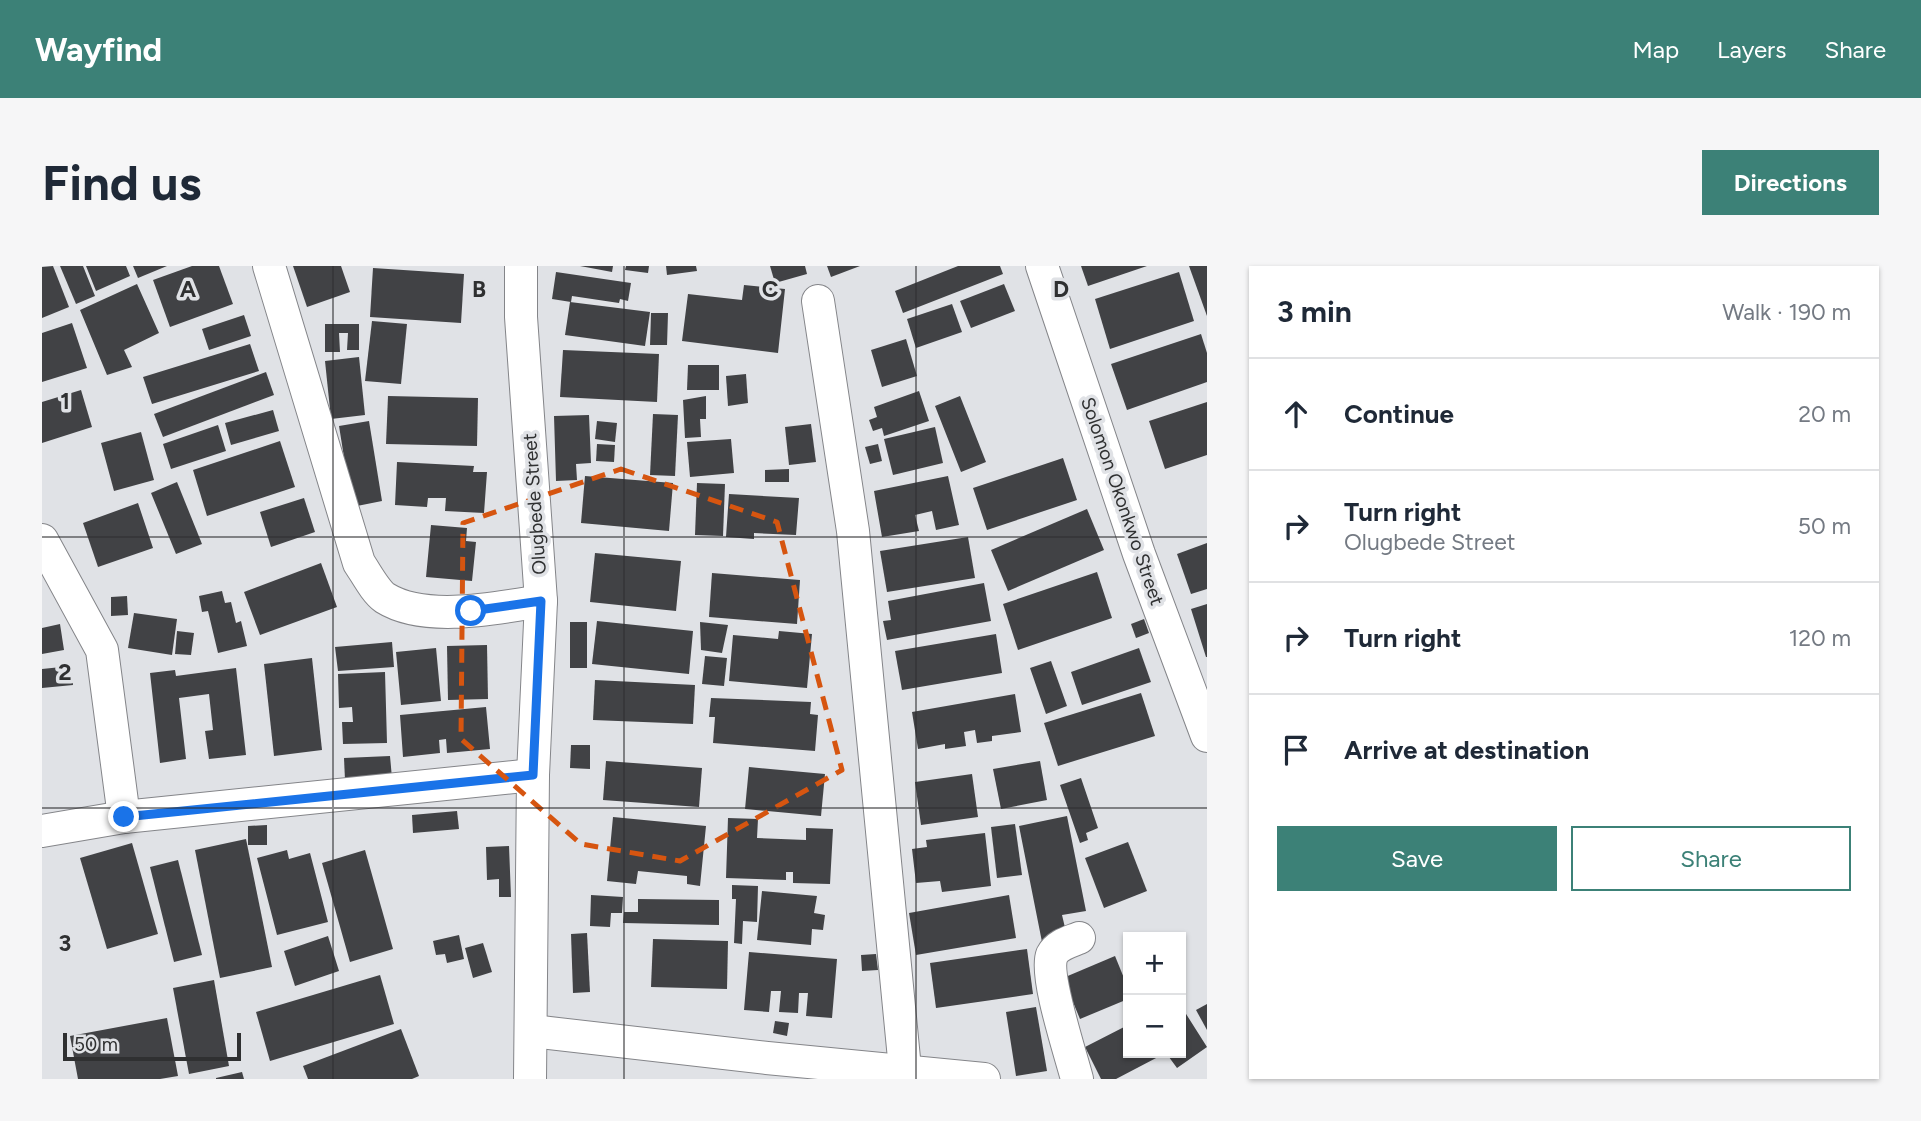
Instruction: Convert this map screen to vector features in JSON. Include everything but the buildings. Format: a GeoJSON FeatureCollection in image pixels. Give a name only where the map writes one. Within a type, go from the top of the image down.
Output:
{"type":"FeatureCollection","features":[{"type":"Feature","properties":{"kind":"street"},"geometry":{"type":"LineString","coordinates":[[270,266],[359,563],[384,597],[416,609],[471,611],[541,601]]}},
{"type":"Feature","properties":{"kind":"street","name":"Olugbede Street"},"geometry":{"type":"LineString","coordinates":[[521,266],[521,317],[541,601],[533,775],[530,1079]]}},
{"type":"Feature","properties":{"kind":"street","name":"Solomon Okonkwo Street"},"geometry":{"type":"LineString","coordinates":[[1042,266],[1139,554],[1207,736]]}},
{"type":"Feature","properties":{"kind":"street"},"geometry":{"type":"LineString","coordinates":[[818,301],[853,531],[905,1069]]}},
{"type":"Feature","properties":{"kind":"street"},"geometry":{"type":"LineString","coordinates":[[42,540],[102,650],[124,817]]}},
{"type":"Feature","properties":{"kind":"street"},"geometry":{"type":"LineString","coordinates":[[42,831],[124,817],[533,775]]}},
{"type":"Feature","properties":{"kind":"street"},"geometry":{"type":"LineString","coordinates":[[1077,1079],[1050,975],[1052,956],[1059,946],[1079,938]]}},
{"type":"Feature","properties":{"kind":"street"},"geometry":{"type":"LineString","coordinates":[[532,1031],[984,1079]]}},
{"type":"Feature","properties":{"kind":"highlighted area"},"geometry":{"type":"Polygon","coordinates":[[[621,469],[777,522],[842,770],[680,861],[581,844],[461,739],[463,523],[621,469]]]}},
{"type":"Feature","properties":{"kind":"route"},"geometry":{"type":"LineString","coordinates":[[124,817],[533,775],[541,601],[471,611]]}}]}
